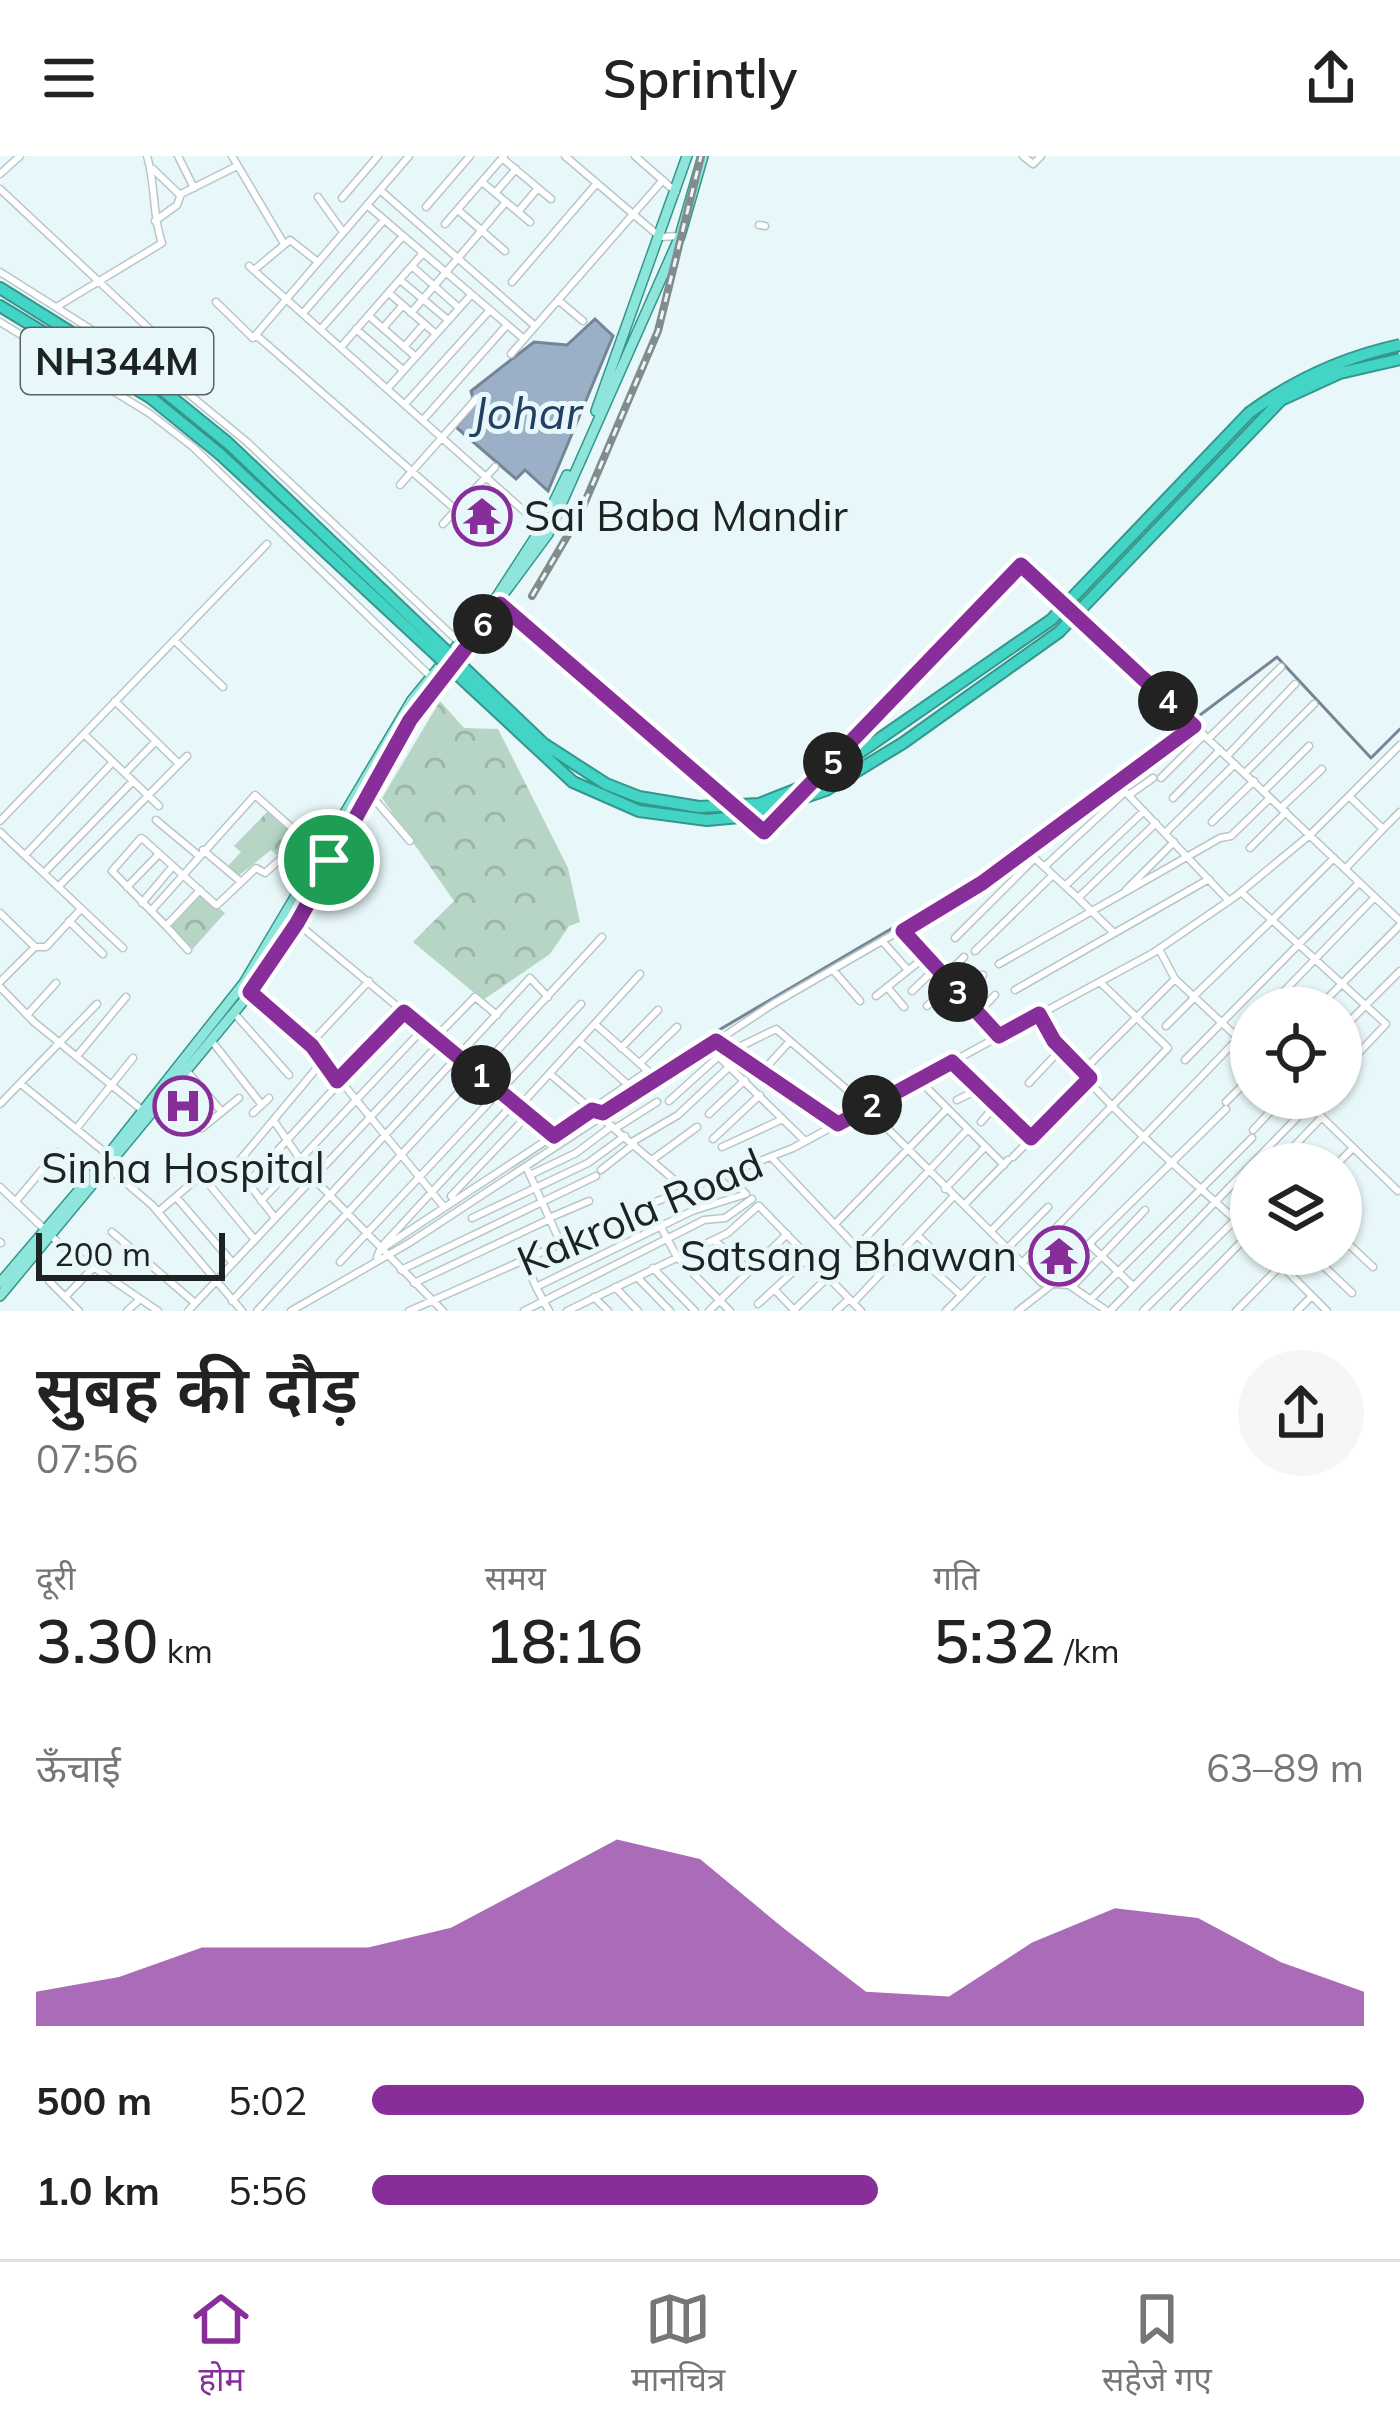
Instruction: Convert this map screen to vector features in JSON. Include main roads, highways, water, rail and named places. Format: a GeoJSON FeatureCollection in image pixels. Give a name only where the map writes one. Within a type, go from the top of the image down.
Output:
{"type":"FeatureCollection","features":[{"type":"Feature","properties":{"kind":"highway","name":"NH344M"},"geometry":{"type":"LineString","coordinates":[[0,288],[160,388],[573,782],[639,811],[707,820],[751,816],[826,790],[903,743],[1059,632],[1281,400],[1340,373],[1400,358]]}},
{"type":"Feature","properties":{"kind":"highway","name":"NH344M"},"geometry":{"type":"LineString","coordinates":[[0,307],[152,398],[224,449],[544,744],[581,770],[639,797],[739,807],[820,779],[994,664],[1051,620],[1249,413],[1273,395],[1358,354],[1400,345]]}},
{"type":"Feature","properties":{"kind":"main road"},"geometry":{"type":"LineString","coordinates":[[183,1067],[234,1013],[297,923],[325,857],[429,675],[496,598],[542,527],[615,368],[687,156]]}},
{"type":"Feature","properties":{"kind":"main road"},"geometry":{"type":"LineString","coordinates":[[0,1296],[183,1067],[290,914],[435,682],[501,605],[548,534],[680,236],[703,156]]}},
{"type":"Feature","properties":{"kind":"main road"},"geometry":{"type":"LineString","coordinates":[[1,1280],[51,1233]]}},
{"type":"Feature","properties":{"kind":"water","name":"Johar"},"geometry":{"type":"Polygon","coordinates":[[[595,319],[613,336],[548,491],[525,470],[516,479],[456,427],[475,405],[471,391],[534,342],[567,345],[595,319]]]}},
{"type":"Feature","properties":{"kind":"waterway"},"geometry":{"type":"LineString","coordinates":[[513,1166],[719,1030],[1005,862],[1277,657],[1371,758],[1400,729]]}},
{"type":"Feature","properties":{"kind":"railway"},"geometry":{"type":"LineString","coordinates":[[532,596],[579,516],[658,331],[701,156]]}},
{"type":"Feature","properties":{"kind":"place","name":"Sai Baba Mandir"},"geometry":{"type":"Point","coordinates":[482,516]}},
{"type":"Feature","properties":{"kind":"place","name":"Sinha Hospital"},"geometry":{"type":"Point","coordinates":[183,1106]}},
{"type":"Feature","properties":{"kind":"place","name":"Satsang Bhawan"},"geometry":{"type":"Point","coordinates":[1059,1256]}}]}
